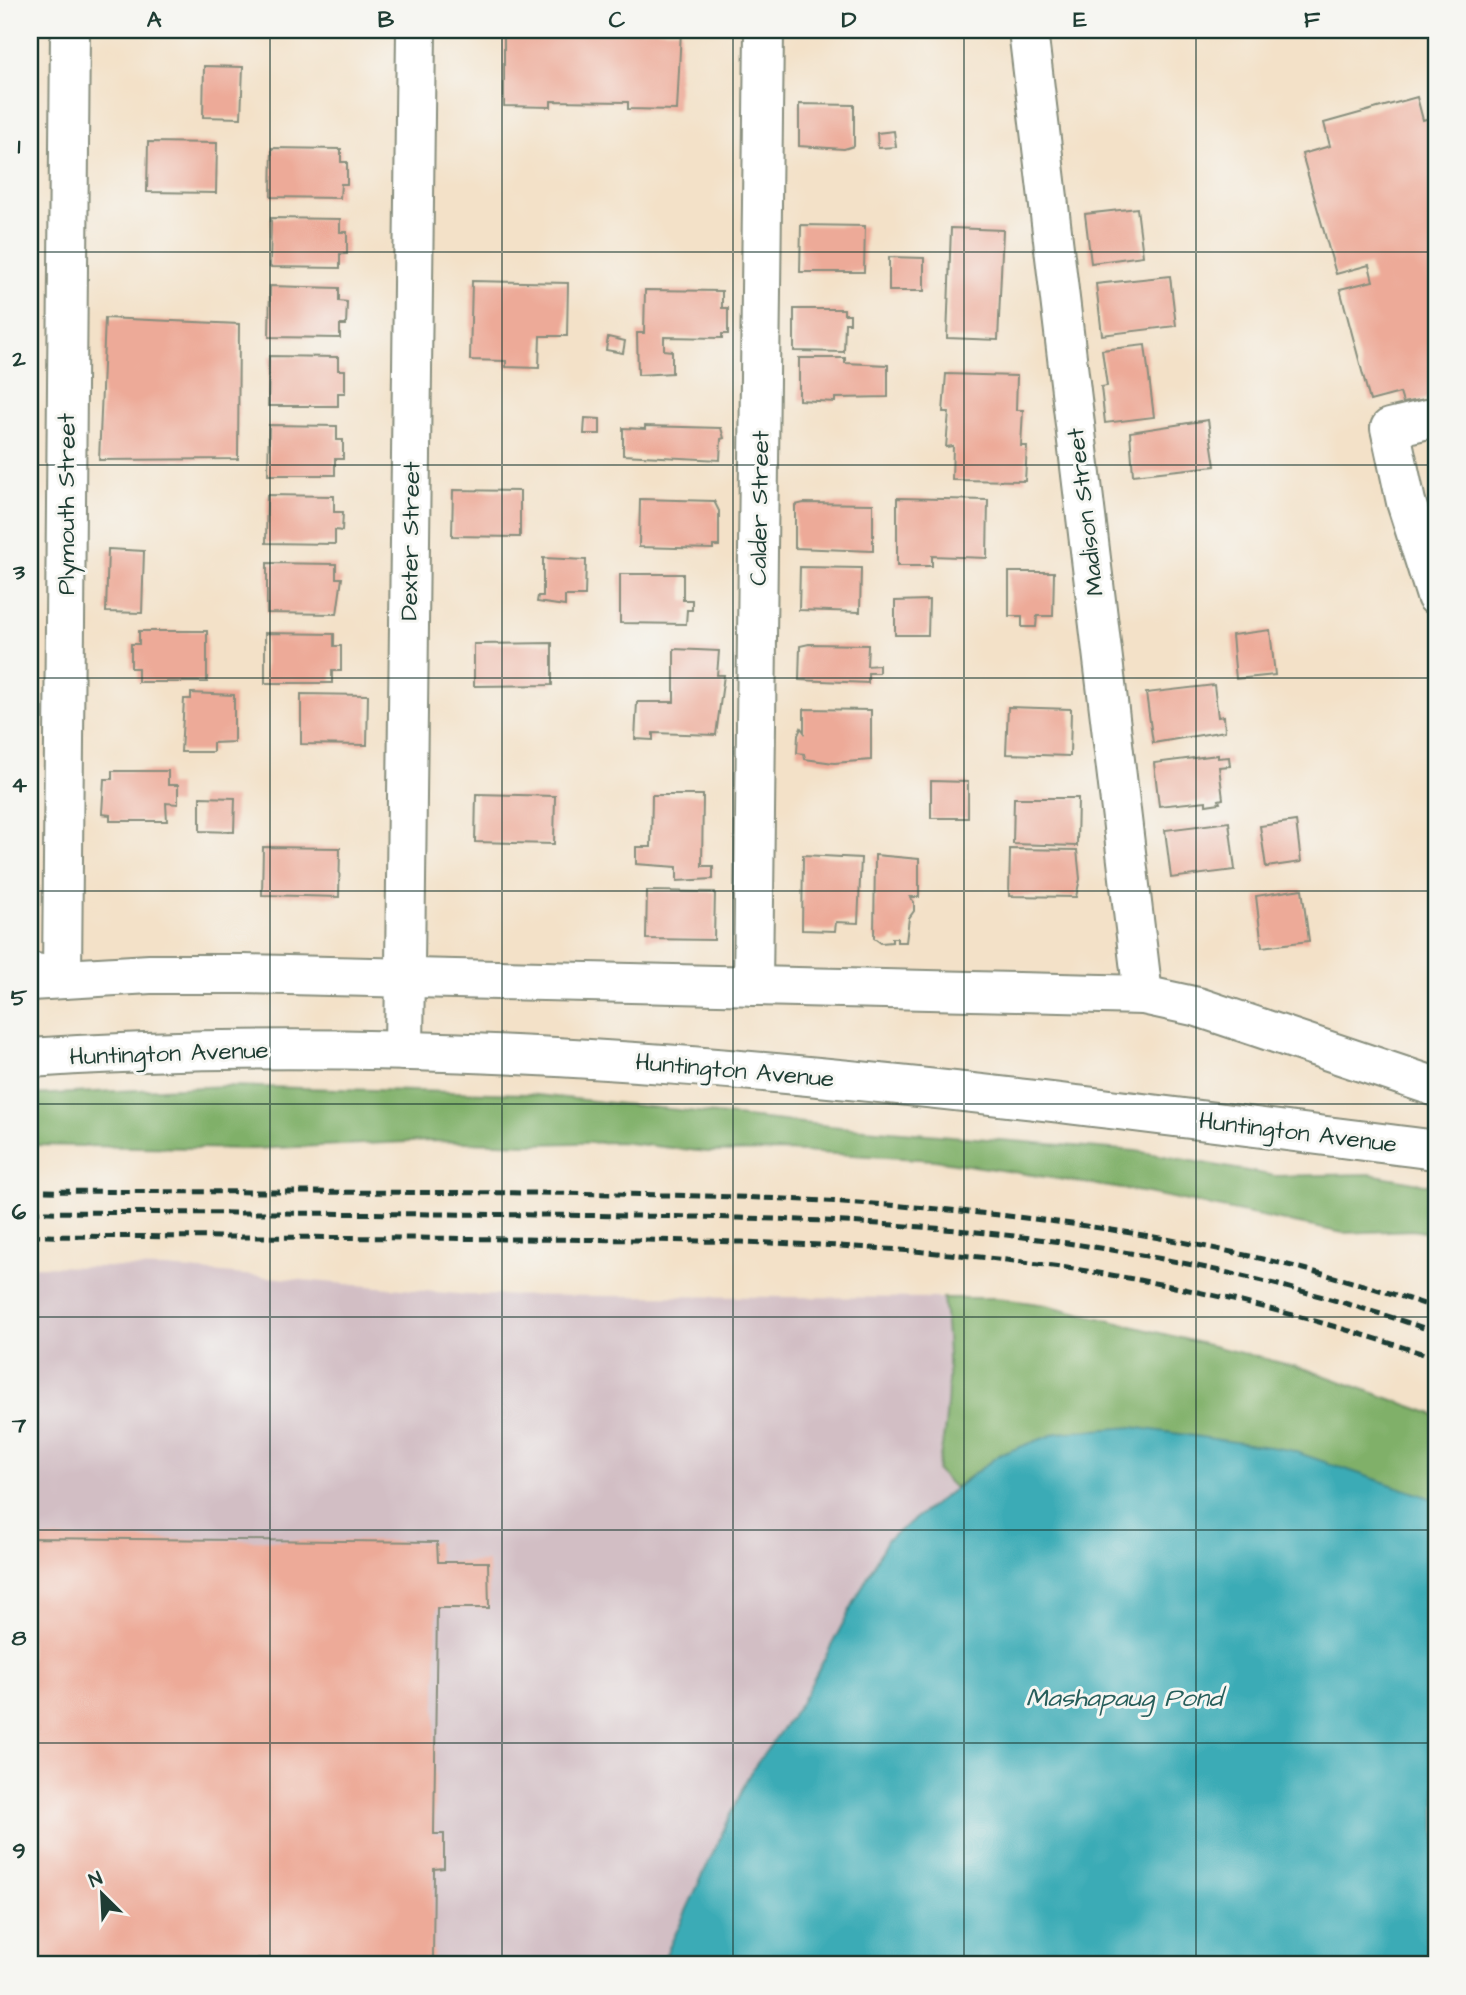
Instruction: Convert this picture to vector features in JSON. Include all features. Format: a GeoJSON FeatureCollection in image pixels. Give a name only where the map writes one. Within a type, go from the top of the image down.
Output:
{"type":"FeatureCollection","features":[{"type":"Feature","properties":{"kind":"street","name":"Plymouth Street"},"geometry":{"type":"LineString","coordinates":[[41,977],[70,30]]}},
{"type":"Feature","properties":{"kind":"street","name":"Dexter Street"},"geometry":{"type":"LineString","coordinates":[[404,1052],[416,30]]}},
{"type":"Feature","properties":{"kind":"street","name":"Calder Street"},"geometry":{"type":"LineString","coordinates":[[754,986],[764,30]]}},
{"type":"Feature","properties":{"kind":"street","name":"Madison Street"},"geometry":{"type":"LineString","coordinates":[[1028,30],[1143,995]]}},
{"type":"Feature","properties":{"kind":"street"},"geometry":{"type":"LineString","coordinates":[[1436,417],[1390,428],[1406,502],[1436,596]]}},
{"type":"Feature","properties":{"kind":"street"},"geometry":{"type":"LineString","coordinates":[[41,977],[171,973],[1143,995],[1198,1007],[1436,1087]]}},
{"type":"Feature","properties":{"kind":"street","name":"Huntington Avenue"},"geometry":{"type":"LineString","coordinates":[[30,1058],[242,1050],[600,1058],[734,1068],[1129,1109],[1436,1150]]}},
{"type":"Feature","properties":{"kind":"shaded area"},"geometry":{"type":"Polygon","coordinates":[[[30,1266],[167,1268],[469,1295],[943,1298],[949,1337],[948,1427],[937,1470],[954,1488],[887,1540],[801,1703],[750,1773],[661,1965],[30,1965],[30,1266]]]}},
{"type":"Feature","properties":{"kind":"green space"},"geometry":{"type":"Polygon","coordinates":[[[226,1086],[527,1094],[840,1127],[1136,1151],[1275,1176],[1370,1174],[1436,1186],[1436,1234],[1413,1230],[1343,1233],[1148,1193],[935,1160],[786,1151],[707,1152],[619,1142],[531,1144],[430,1141],[252,1149],[30,1145],[30,1095],[226,1086]]]}},
{"type":"Feature","properties":{"kind":"green space"},"geometry":{"type":"Polygon","coordinates":[[[943,1298],[995,1298],[1046,1305],[1306,1369],[1436,1415],[1436,1500],[1408,1493],[999,1455],[954,1488],[937,1471],[945,1428],[948,1385],[943,1298]]]}},
{"type":"Feature","properties":{"kind":"water","name":"Mashapaug Pond"},"geometry":{"type":"Polygon","coordinates":[[[1132,1427],[1290,1450],[1436,1500],[1436,1965],[661,1965],[750,1773],[801,1703],[887,1540],[999,1455],[1057,1433],[1132,1427]]]}},
{"type":"Feature","properties":{"kind":"building"},"geometry":{"type":"Polygon","coordinates":[[[504,30],[681,30],[677,110],[628,109],[628,102],[551,101],[551,107],[504,106],[504,30]]]}},
{"type":"Feature","properties":{"kind":"building"},"geometry":{"type":"Polygon","coordinates":[[[204,66],[243,67],[241,118],[203,117],[204,66]]]}},
{"type":"Feature","properties":{"kind":"building"},"geometry":{"type":"Polygon","coordinates":[[[1417,97],[1423,120],[1436,116],[1436,397],[1403,403],[1400,393],[1370,401],[1340,289],[1373,281],[1369,265],[1336,274],[1302,154],[1330,146],[1324,123],[1417,97]]]}},
{"type":"Feature","properties":{"kind":"building"},"geometry":{"type":"Polygon","coordinates":[[[799,104],[854,105],[854,146],[844,149],[799,146],[799,104]]]}},
{"type":"Feature","properties":{"kind":"building"},"geometry":{"type":"Polygon","coordinates":[[[894,131],[896,147],[878,148],[877,133],[894,131]]]}},
{"type":"Feature","properties":{"kind":"building"},"geometry":{"type":"Polygon","coordinates":[[[148,142],[217,143],[216,193],[147,192],[148,142]]]}},
{"type":"Feature","properties":{"kind":"building"},"geometry":{"type":"Polygon","coordinates":[[[272,148],[341,149],[341,162],[347,162],[347,184],[341,184],[340,198],[271,197],[272,148]]]}},
{"type":"Feature","properties":{"kind":"building"},"geometry":{"type":"Polygon","coordinates":[[[1137,208],[1143,256],[1091,263],[1085,214],[1137,208]]]}},
{"type":"Feature","properties":{"kind":"building"},"geometry":{"type":"Polygon","coordinates":[[[271,218],[340,219],[340,232],[347,232],[347,254],[340,254],[340,268],[270,267],[271,218]]]}},
{"type":"Feature","properties":{"kind":"building"},"geometry":{"type":"Polygon","coordinates":[[[801,225],[865,226],[864,272],[800,272],[801,225]]]}},
{"type":"Feature","properties":{"kind":"building"},"geometry":{"type":"Polygon","coordinates":[[[951,228],[1003,230],[998,340],[947,338],[951,228]]]}},
{"type":"Feature","properties":{"kind":"building"},"geometry":{"type":"Polygon","coordinates":[[[889,257],[924,258],[924,291],[889,291],[889,257]]]}},
{"type":"Feature","properties":{"kind":"building"},"geometry":{"type":"Polygon","coordinates":[[[1170,276],[1176,326],[1102,335],[1096,284],[1170,276]]]}},
{"type":"Feature","properties":{"kind":"building"},"geometry":{"type":"Polygon","coordinates":[[[472,281],[568,283],[567,336],[540,336],[539,368],[506,367],[506,361],[470,360],[472,281]]]}},
{"type":"Feature","properties":{"kind":"building"},"geometry":{"type":"Polygon","coordinates":[[[270,286],[339,288],[339,301],[347,302],[346,325],[340,325],[340,338],[269,337],[270,286]]]}},
{"type":"Feature","properties":{"kind":"building"},"geometry":{"type":"Polygon","coordinates":[[[645,290],[722,291],[722,308],[728,308],[728,334],[722,334],[722,338],[664,337],[664,350],[672,351],[672,373],[638,375],[637,333],[644,333],[645,290]]]}},
{"type":"Feature","properties":{"kind":"building"},"geometry":{"type":"Polygon","coordinates":[[[794,309],[844,309],[844,314],[850,314],[850,323],[845,323],[844,352],[794,351],[794,309]]]}},
{"type":"Feature","properties":{"kind":"building"},"geometry":{"type":"Polygon","coordinates":[[[105,318],[239,324],[238,459],[99,460],[105,318]]]}},
{"type":"Feature","properties":{"kind":"building"},"geometry":{"type":"Polygon","coordinates":[[[608,337],[625,341],[623,353],[606,350],[608,337]]]}},
{"type":"Feature","properties":{"kind":"building"},"geometry":{"type":"Polygon","coordinates":[[[1145,345],[1154,417],[1105,423],[1101,387],[1107,386],[1102,350],[1145,345]]]}},
{"type":"Feature","properties":{"kind":"building"},"geometry":{"type":"Polygon","coordinates":[[[269,356],[338,357],[338,370],[345,370],[345,393],[338,393],[338,406],[268,406],[269,356]]]}},
{"type":"Feature","properties":{"kind":"building"},"geometry":{"type":"Polygon","coordinates":[[[799,358],[845,358],[845,363],[888,365],[888,397],[835,398],[835,402],[799,400],[799,358]]]}},
{"type":"Feature","properties":{"kind":"building"},"geometry":{"type":"Polygon","coordinates":[[[946,374],[1017,376],[1016,410],[1023,410],[1021,446],[1027,446],[1025,481],[952,480],[953,446],[946,447],[949,412],[943,412],[946,374]]]}},
{"type":"Feature","properties":{"kind":"building"},"geometry":{"type":"Polygon","coordinates":[[[585,418],[600,419],[600,434],[584,434],[585,418]]]}},
{"type":"Feature","properties":{"kind":"building"},"geometry":{"type":"Polygon","coordinates":[[[1208,420],[1215,466],[1133,475],[1130,432],[1208,420]]]}},
{"type":"Feature","properties":{"kind":"building"},"geometry":{"type":"Polygon","coordinates":[[[269,425],[337,426],[337,440],[343,440],[343,459],[335,459],[335,475],[268,475],[269,425]]]}},
{"type":"Feature","properties":{"kind":"building"},"geometry":{"type":"Polygon","coordinates":[[[645,426],[721,428],[724,438],[721,439],[720,460],[623,455],[623,428],[645,429],[645,426]]]}},
{"type":"Feature","properties":{"kind":"building"},"geometry":{"type":"Polygon","coordinates":[[[453,490],[520,491],[520,537],[452,536],[453,490]]]}},
{"type":"Feature","properties":{"kind":"building"},"geometry":{"type":"Polygon","coordinates":[[[267,495],[334,496],[334,512],[343,512],[342,531],[335,530],[335,544],[266,543],[267,495]]]}},
{"type":"Feature","properties":{"kind":"building"},"geometry":{"type":"Polygon","coordinates":[[[897,498],[988,500],[987,558],[932,556],[932,566],[897,566],[897,498]]]}},
{"type":"Feature","properties":{"kind":"building"},"geometry":{"type":"Polygon","coordinates":[[[640,499],[714,501],[719,511],[719,546],[713,546],[713,549],[639,547],[640,499]]]}},
{"type":"Feature","properties":{"kind":"building"},"geometry":{"type":"Polygon","coordinates":[[[873,504],[873,551],[795,548],[795,505],[873,504]]]}},
{"type":"Feature","properties":{"kind":"building"},"geometry":{"type":"Polygon","coordinates":[[[108,549],[144,551],[142,613],[106,612],[108,549]]]}},
{"type":"Feature","properties":{"kind":"building"},"geometry":{"type":"Polygon","coordinates":[[[543,558],[586,560],[585,596],[565,596],[565,606],[537,602],[538,596],[543,596],[543,558]]]}},
{"type":"Feature","properties":{"kind":"building"},"geometry":{"type":"Polygon","coordinates":[[[267,563],[336,564],[336,578],[342,578],[337,614],[267,613],[267,563]]]}},
{"type":"Feature","properties":{"kind":"building"},"geometry":{"type":"Polygon","coordinates":[[[800,567],[861,568],[860,612],[799,610],[800,567]]]}},
{"type":"Feature","properties":{"kind":"building"},"geometry":{"type":"Polygon","coordinates":[[[1009,572],[1054,572],[1053,616],[1037,616],[1036,627],[1022,627],[1022,616],[1009,616],[1009,572]]]}},
{"type":"Feature","properties":{"kind":"building"},"geometry":{"type":"Polygon","coordinates":[[[620,574],[683,574],[683,600],[692,600],[692,610],[687,610],[686,624],[620,623],[620,574]]]}},
{"type":"Feature","properties":{"kind":"building"},"geometry":{"type":"Polygon","coordinates":[[[929,600],[928,635],[895,635],[895,601],[929,600]]]}},
{"type":"Feature","properties":{"kind":"building"},"geometry":{"type":"Polygon","coordinates":[[[1270,630],[1275,675],[1236,679],[1232,635],[1270,630]]]}},
{"type":"Feature","properties":{"kind":"building"},"geometry":{"type":"Polygon","coordinates":[[[139,631],[207,631],[207,682],[138,682],[138,668],[131,668],[131,644],[139,644],[139,631]]]}},
{"type":"Feature","properties":{"kind":"building"},"geometry":{"type":"Polygon","coordinates":[[[265,633],[334,634],[334,646],[341,646],[341,671],[332,671],[332,683],[265,683],[265,633]]]}},
{"type":"Feature","properties":{"kind":"building"},"geometry":{"type":"Polygon","coordinates":[[[552,643],[552,685],[474,686],[474,644],[552,643]]]}},
{"type":"Feature","properties":{"kind":"building"},"geometry":{"type":"Polygon","coordinates":[[[868,645],[867,666],[879,665],[879,673],[868,673],[868,683],[799,680],[800,646],[868,645]]]}},
{"type":"Feature","properties":{"kind":"building"},"geometry":{"type":"Polygon","coordinates":[[[674,649],[719,651],[717,675],[724,675],[716,735],[653,733],[653,740],[635,739],[637,702],[674,702],[674,649]]]}},
{"type":"Feature","properties":{"kind":"building"},"geometry":{"type":"Polygon","coordinates":[[[1214,685],[1218,717],[1224,716],[1225,731],[1153,743],[1146,693],[1214,685]]]}},
{"type":"Feature","properties":{"kind":"building"},"geometry":{"type":"Polygon","coordinates":[[[191,693],[234,695],[234,742],[213,743],[213,752],[181,752],[184,699],[191,699],[191,693]]]}},
{"type":"Feature","properties":{"kind":"building"},"geometry":{"type":"Polygon","coordinates":[[[301,694],[368,695],[367,745],[301,744],[301,694]]]}},
{"type":"Feature","properties":{"kind":"building"},"geometry":{"type":"Polygon","coordinates":[[[1008,707],[1071,709],[1070,756],[1006,754],[1008,707]]]}},
{"type":"Feature","properties":{"kind":"building"},"geometry":{"type":"Polygon","coordinates":[[[804,709],[871,710],[871,760],[834,763],[805,759],[804,754],[797,753],[801,728],[804,732],[804,709]]]}},
{"type":"Feature","properties":{"kind":"building"},"geometry":{"type":"Polygon","coordinates":[[[1218,755],[1218,758],[1229,757],[1230,766],[1219,767],[1223,799],[1219,800],[1220,803],[1206,805],[1206,801],[1159,806],[1154,763],[1218,755]]]}},
{"type":"Feature","properties":{"kind":"building"},"geometry":{"type":"Polygon","coordinates":[[[112,771],[168,771],[168,785],[178,785],[178,804],[166,803],[167,821],[110,821],[110,815],[102,814],[104,779],[112,779],[112,771]]]}},
{"type":"Feature","properties":{"kind":"building"},"geometry":{"type":"Polygon","coordinates":[[[931,781],[968,782],[968,818],[931,818],[931,781]]]}},
{"type":"Feature","properties":{"kind":"building"},"geometry":{"type":"Polygon","coordinates":[[[476,794],[555,796],[554,844],[475,842],[476,794]]]}},
{"type":"Feature","properties":{"kind":"building"},"geometry":{"type":"Polygon","coordinates":[[[652,795],[703,795],[702,866],[713,866],[713,879],[677,881],[677,867],[636,864],[636,847],[651,847],[652,795]]]}},
{"type":"Feature","properties":{"kind":"building"},"geometry":{"type":"Polygon","coordinates":[[[200,797],[235,798],[234,832],[200,831],[200,797]]]}},
{"type":"Feature","properties":{"kind":"building"},"geometry":{"type":"Polygon","coordinates":[[[1014,798],[1078,798],[1077,846],[1013,844],[1014,798]]]}},
{"type":"Feature","properties":{"kind":"building"},"geometry":{"type":"Polygon","coordinates":[[[1296,821],[1301,862],[1266,867],[1260,826],[1296,821]]]}},
{"type":"Feature","properties":{"kind":"building"},"geometry":{"type":"Polygon","coordinates":[[[1229,822],[1235,870],[1171,878],[1165,830],[1229,822]]]}},
{"type":"Feature","properties":{"kind":"building"},"geometry":{"type":"Polygon","coordinates":[[[263,847],[340,848],[339,897],[262,895],[263,847]]]}},
{"type":"Feature","properties":{"kind":"building"},"geometry":{"type":"Polygon","coordinates":[[[1010,849],[1077,850],[1080,879],[1076,897],[1009,896],[1010,849]]]}},
{"type":"Feature","properties":{"kind":"building"},"geometry":{"type":"Polygon","coordinates":[[[803,855],[861,858],[858,923],[836,922],[835,931],[802,930],[803,855]]]}},
{"type":"Feature","properties":{"kind":"building"},"geometry":{"type":"Polygon","coordinates":[[[875,855],[919,859],[919,897],[910,897],[914,902],[914,911],[909,918],[906,942],[897,942],[897,938],[892,938],[892,942],[881,943],[874,938],[875,855]]]}},
{"type":"Feature","properties":{"kind":"building"},"geometry":{"type":"Polygon","coordinates":[[[1302,889],[1309,941],[1262,947],[1256,896],[1302,889]]]}},
{"type":"Feature","properties":{"kind":"building"},"geometry":{"type":"Polygon","coordinates":[[[647,891],[715,892],[714,940],[646,939],[647,891]]]}},
{"type":"Feature","properties":{"kind":"building"},"geometry":{"type":"Polygon","coordinates":[[[30,1538],[437,1542],[438,1562],[488,1562],[489,1608],[437,1608],[434,1834],[444,1834],[444,1868],[434,1869],[433,1959],[258,1958],[258,1965],[30,1965],[30,1538]]]}},
{"type":"Feature","properties":{"kind":"railway"},"geometry":{"type":"LineString","coordinates":[[30,1191],[536,1193],[766,1198],[879,1204],[1102,1228],[1214,1248],[1325,1274],[1436,1308]]}},
{"type":"Feature","properties":{"kind":"railway"},"geometry":{"type":"LineString","coordinates":[[30,1212],[686,1217],[828,1221],[970,1231],[1041,1239],[1194,1265],[1316,1295],[1436,1332]]}},
{"type":"Feature","properties":{"kind":"railway"},"geometry":{"type":"LineString","coordinates":[[30,1236],[658,1240],[807,1244],[957,1255],[1105,1274],[1231,1299],[1355,1332],[1436,1358]]}}]}
